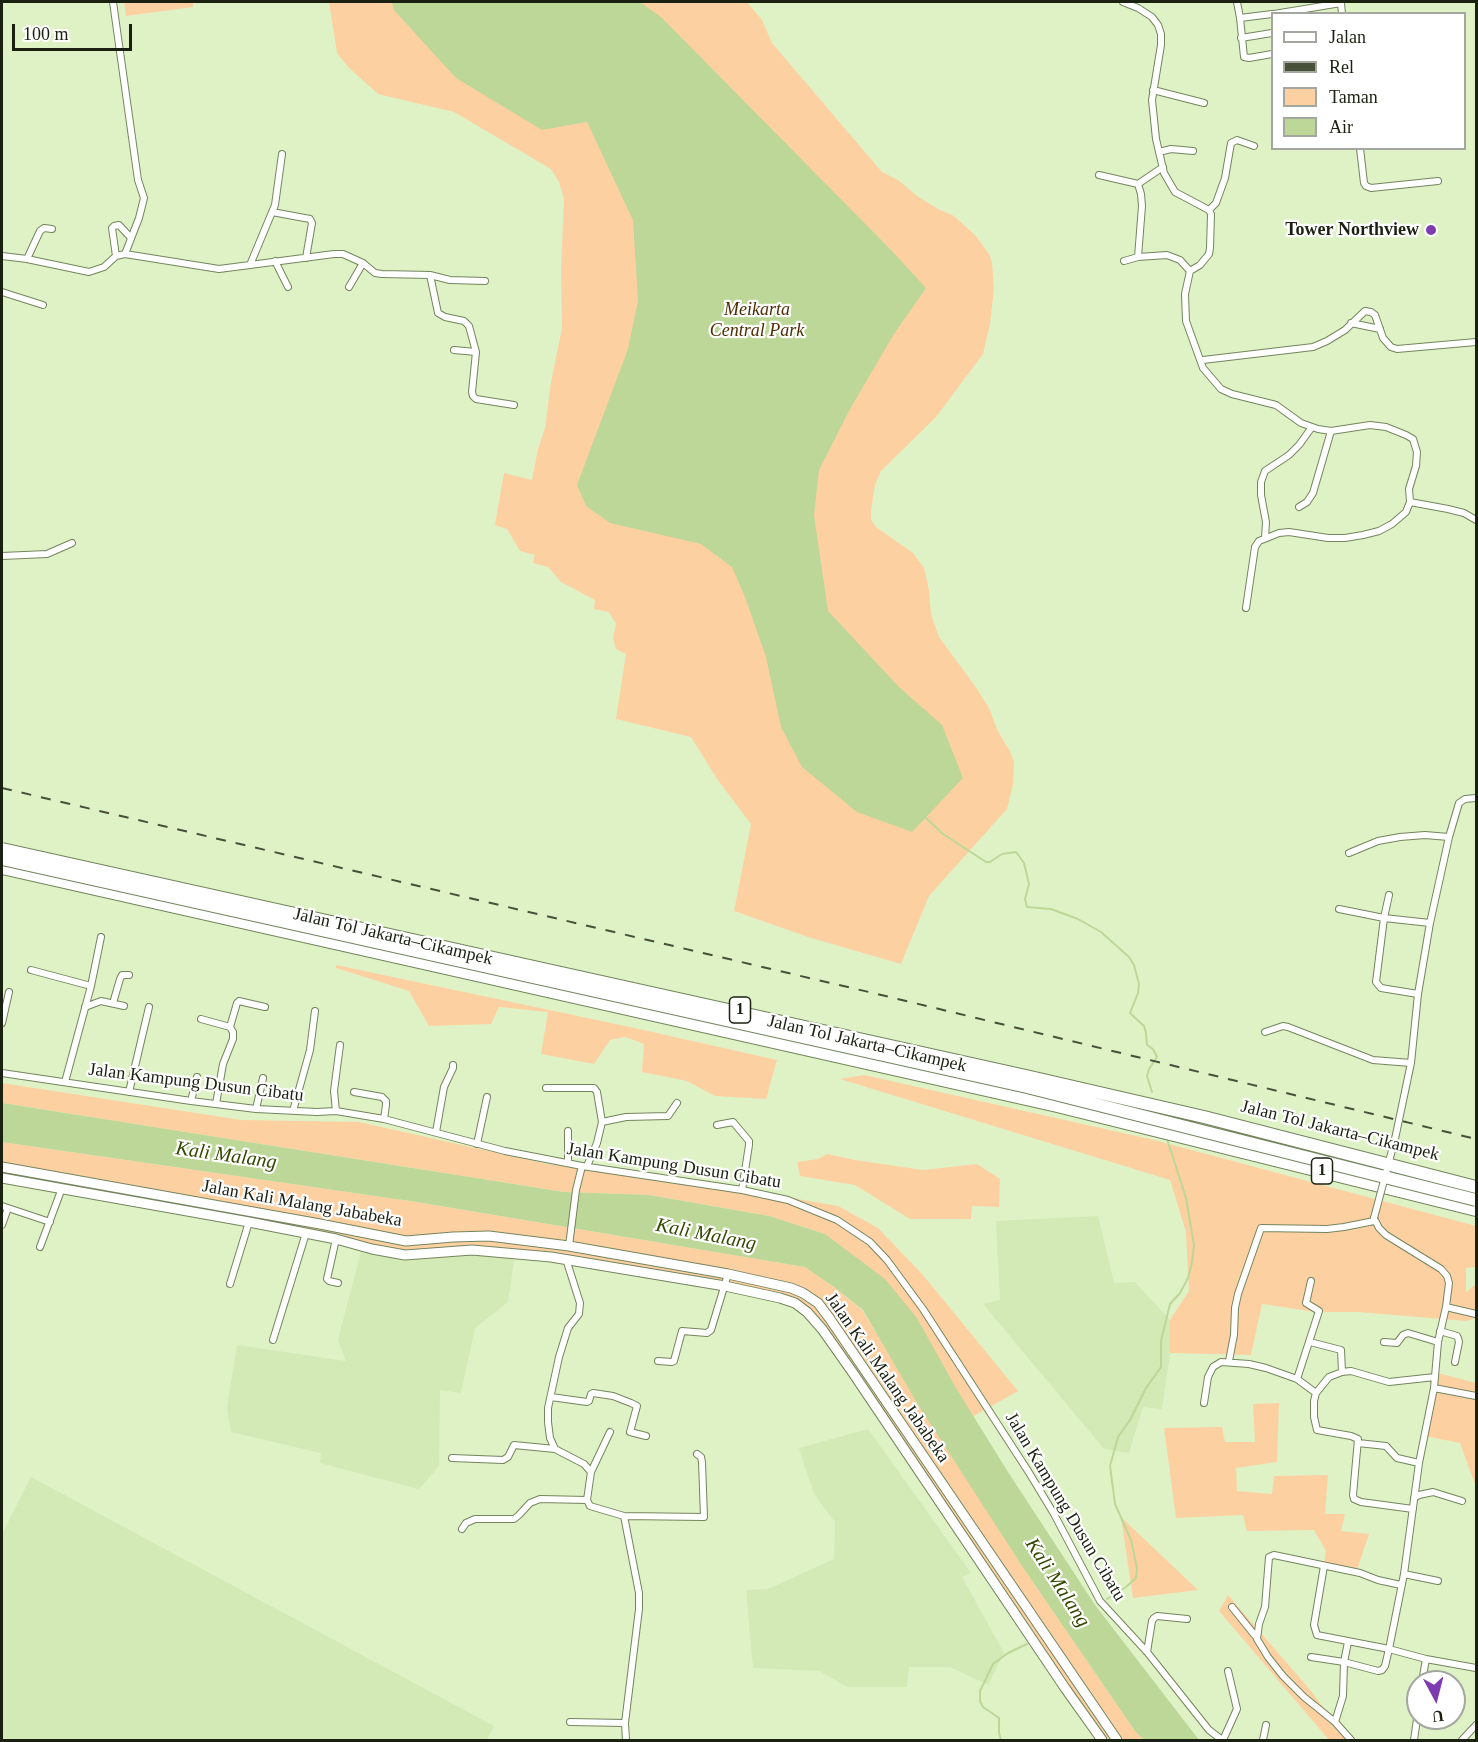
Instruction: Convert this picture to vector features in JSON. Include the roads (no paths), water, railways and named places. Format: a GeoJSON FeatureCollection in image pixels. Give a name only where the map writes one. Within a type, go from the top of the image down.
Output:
{"type":"FeatureCollection","features":[{"type":"Feature","properties":{"kind":"highway","name":"Jalan Tol Jakarta–Cikampek"},"geometry":{"type":"LineString","coordinates":[[2,843],[494,956],[1050,1077],[1476,1186]]}},
{"type":"Feature","properties":{"kind":"highway","name":"1"},"geometry":{"type":"LineString","coordinates":[[2,849],[1026,1076],[1476,1186]]}},
{"type":"Feature","properties":{"kind":"highway","name":"1"},"geometry":{"type":"LineString","coordinates":[[2,859],[1027,1087],[1476,1200]]}},
{"type":"Feature","properties":{"kind":"highway","name":"Jalan Tol Jakarta–Cikampek"},"geometry":{"type":"LineString","coordinates":[[2,868],[1057,1106],[1476,1210]]}},
{"type":"Feature","properties":{"kind":"main road","name":"Jalan Kali Malang Jababeka"},"geometry":{"type":"LineString","coordinates":[[2,1167],[406,1240],[489,1236],[569,1246],[728,1274],[796,1289],[818,1304],[1116,1740]]}},
{"type":"Feature","properties":{"kind":"main road","name":"Jalan Kali Malang Jababeka"},"geometry":{"type":"LineString","coordinates":[[2,1178],[306,1233],[372,1250],[405,1255],[472,1250],[566,1259],[725,1286],[795,1303],[807,1312],[822,1329],[858,1380],[1102,1740]]}},
{"type":"Feature","properties":{"kind":"main road"},"geometry":{"type":"LineString","coordinates":[[372,1250],[375,1235]]}},
{"type":"Feature","properties":{"kind":"main road"},"geometry":{"type":"LineString","coordinates":[[627,1269],[630,1256]]}},
{"type":"Feature","properties":{"kind":"street"},"geometry":{"type":"LineString","coordinates":[[113,2],[138,180],[144,198],[125,254]]}},
{"type":"Feature","properties":{"kind":"street"},"geometry":{"type":"LineString","coordinates":[[1123,2],[1152,17],[1158,24],[1161,34],[1152,100],[1159,152],[1170,186],[1175,192],[1209,210],[1211,219],[1209,254],[1200,265],[1190,271],[1185,294],[1186,321],[1206,372],[1221,389],[1276,405],[1301,423],[1331,431],[1363,425],[1386,428],[1413,439],[1417,452],[1416,466],[1409,489],[1410,502],[1406,512],[1392,524],[1363,536],[1328,538],[1289,532],[1279,533],[1259,541],[1254,547],[1246,608]]}},
{"type":"Feature","properties":{"kind":"street"},"geometry":{"type":"LineString","coordinates":[[1237,2],[1244,57],[1271,54]]}},
{"type":"Feature","properties":{"kind":"street"},"geometry":{"type":"LineString","coordinates":[[1311,11],[1341,2]]}},
{"type":"Feature","properties":{"kind":"street"},"geometry":{"type":"LineString","coordinates":[[1240,18],[1271,14]]}},
{"type":"Feature","properties":{"kind":"street"},"geometry":{"type":"LineString","coordinates":[[1241,38],[1271,33]]}},
{"type":"Feature","properties":{"kind":"street"},"geometry":{"type":"LineString","coordinates":[[1153,90],[1204,103]]}},
{"type":"Feature","properties":{"kind":"street"},"geometry":{"type":"LineString","coordinates":[[1209,210],[1216,203],[1225,178],[1231,143],[1237,140],[1254,146]]}},
{"type":"Feature","properties":{"kind":"street"},"geometry":{"type":"LineString","coordinates":[[1159,152],[1171,149],[1193,151]]}},
{"type":"Feature","properties":{"kind":"street"},"geometry":{"type":"LineString","coordinates":[[1360,150],[1364,183],[1371,188],[1438,181]]}},
{"type":"Feature","properties":{"kind":"street"},"geometry":{"type":"LineString","coordinates":[[250,265],[272,212],[279,184],[282,154]]}},
{"type":"Feature","properties":{"kind":"street"},"geometry":{"type":"LineString","coordinates":[[1099,175],[1138,184],[1163,167]]}},
{"type":"Feature","properties":{"kind":"street"},"geometry":{"type":"LineString","coordinates":[[1138,184],[1142,206],[1138,257]]}},
{"type":"Feature","properties":{"kind":"street"},"geometry":{"type":"LineString","coordinates":[[272,212],[310,219],[312,222],[306,258]]}},
{"type":"Feature","properties":{"kind":"street"},"geometry":{"type":"LineString","coordinates":[[116,256],[112,228],[119,225],[131,238]]}},
{"type":"Feature","properties":{"kind":"street"},"geometry":{"type":"LineString","coordinates":[[27,259],[40,231],[44,228],[52,228]]}},
{"type":"Feature","properties":{"kind":"street"},"geometry":{"type":"LineString","coordinates":[[2,256],[89,272],[104,267],[116,256],[125,254],[219,269],[343,254],[363,263],[375,273],[430,275],[450,280],[485,281]]}},
{"type":"Feature","properties":{"kind":"street"},"geometry":{"type":"LineString","coordinates":[[1124,261],[1138,257],[1171,256],[1190,271]]}},
{"type":"Feature","properties":{"kind":"street"},"geometry":{"type":"LineString","coordinates":[[275,261],[288,287]]}},
{"type":"Feature","properties":{"kind":"street"},"geometry":{"type":"LineString","coordinates":[[349,287],[363,263]]}},
{"type":"Feature","properties":{"kind":"street"},"geometry":{"type":"LineString","coordinates":[[430,275],[438,313],[467,323],[476,352],[473,396],[476,399],[514,405]]}},
{"type":"Feature","properties":{"kind":"street"},"geometry":{"type":"LineString","coordinates":[[2,292],[43,305]]}},
{"type":"Feature","properties":{"kind":"street"},"geometry":{"type":"LineString","coordinates":[[1203,360],[1313,347],[1345,330],[1365,311],[1375,315],[1383,338],[1391,347],[1397,349],[1476,342]]}},
{"type":"Feature","properties":{"kind":"street"},"geometry":{"type":"LineString","coordinates":[[1351,323],[1380,329]]}},
{"type":"Feature","properties":{"kind":"street"},"geometry":{"type":"LineString","coordinates":[[454,350],[476,352]]}},
{"type":"Feature","properties":{"kind":"street"},"geometry":{"type":"LineString","coordinates":[[1265,538],[1266,522],[1261,482],[1265,471],[1299,446],[1312,427]]}},
{"type":"Feature","properties":{"kind":"street"},"geometry":{"type":"LineString","coordinates":[[1299,507],[1307,502],[1313,493],[1331,431]]}},
{"type":"Feature","properties":{"kind":"street"},"geometry":{"type":"LineString","coordinates":[[1410,502],[1464,513],[1476,520]]}},
{"type":"Feature","properties":{"kind":"street"},"geometry":{"type":"LineString","coordinates":[[2,556],[47,554],[72,543]]}},
{"type":"Feature","properties":{"kind":"street"},"geometry":{"type":"LineString","coordinates":[[1374,1220],[1395,1139],[1411,1063],[1418,994],[1430,923],[1449,837],[1459,803],[1465,799],[1476,798]]}},
{"type":"Feature","properties":{"kind":"street"},"geometry":{"type":"LineString","coordinates":[[1349,853],[1378,841],[1400,837],[1449,837]]}},
{"type":"Feature","properties":{"kind":"street"},"geometry":{"type":"LineString","coordinates":[[1389,895],[1376,982],[1381,988],[1418,994]]}},
{"type":"Feature","properties":{"kind":"street"},"geometry":{"type":"LineString","coordinates":[[1339,909],[1384,918],[1430,923]]}},
{"type":"Feature","properties":{"kind":"street"},"geometry":{"type":"LineString","coordinates":[[65,1082],[91,986],[101,937]]}},
{"type":"Feature","properties":{"kind":"street"},"geometry":{"type":"LineString","coordinates":[[31,970],[91,986]]}},
{"type":"Feature","properties":{"kind":"street"},"geometry":{"type":"LineString","coordinates":[[112,1003],[122,975],[129,975]]}},
{"type":"Feature","properties":{"kind":"street"},"geometry":{"type":"LineString","coordinates":[[2,1023],[9,992]]}},
{"type":"Feature","properties":{"kind":"street"},"geometry":{"type":"LineString","coordinates":[[85,1007],[101,1001],[124,1006]]}},
{"type":"Feature","properties":{"kind":"street"},"geometry":{"type":"LineString","coordinates":[[230,1027],[239,1001],[265,1007]]}},
{"type":"Feature","properties":{"kind":"street"},"geometry":{"type":"LineString","coordinates":[[129,1092],[149,1007]]}},
{"type":"Feature","properties":{"kind":"street"},"geometry":{"type":"LineString","coordinates":[[293,1111],[310,1050],[315,1011]]}},
{"type":"Feature","properties":{"kind":"street"},"geometry":{"type":"LineString","coordinates":[[201,1019],[230,1027],[233,1032],[233,1039],[223,1064],[216,1104]]}},
{"type":"Feature","properties":{"kind":"street"},"geometry":{"type":"LineString","coordinates":[[1265,1032],[1283,1026],[1288,1027],[1373,1060],[1411,1063]]}},
{"type":"Feature","properties":{"kind":"street"},"geometry":{"type":"LineString","coordinates":[[336,1111],[334,1091],[340,1045]]}},
{"type":"Feature","properties":{"kind":"street"},"geometry":{"type":"LineString","coordinates":[[436,1132],[444,1087],[453,1065]]}},
{"type":"Feature","properties":{"kind":"street","name":"Jalan Kampung Dusun Cibatu"},"geometry":{"type":"LineString","coordinates":[[2,1073],[256,1109],[336,1111],[384,1119],[477,1144],[568,1163],[742,1190],[788,1200],[837,1220],[870,1242],[887,1260],[923,1309],[1028,1471],[1054,1514],[1100,1601],[1146,1652],[1209,1730],[1222,1740]]}},
{"type":"Feature","properties":{"kind":"street"},"geometry":{"type":"LineString","coordinates":[[190,1101],[197,1077]]}},
{"type":"Feature","properties":{"kind":"street"},"geometry":{"type":"LineString","coordinates":[[256,1109],[263,1078]]}},
{"type":"Feature","properties":{"kind":"street"},"geometry":{"type":"LineString","coordinates":[[546,1088],[594,1088],[597,1092],[602,1122],[597,1143],[576,1190],[569,1246]]}},
{"type":"Feature","properties":{"kind":"street"},"geometry":{"type":"LineString","coordinates":[[354,1092],[382,1097],[386,1101],[384,1119]]}},
{"type":"Feature","properties":{"kind":"street"},"geometry":{"type":"LineString","coordinates":[[477,1144],[488,1097]]}},
{"type":"Feature","properties":{"kind":"street"},"geometry":{"type":"LineString","coordinates":[[602,1122],[626,1117],[668,1116],[677,1103]]}},
{"type":"Feature","properties":{"kind":"street"},"geometry":{"type":"LineString","coordinates":[[717,1125],[728,1121],[733,1122],[749,1141],[742,1190]]}},
{"type":"Feature","properties":{"kind":"street"},"geometry":{"type":"LineString","coordinates":[[568,1131],[568,1163]]}},
{"type":"Feature","properties":{"kind":"street"},"geometry":{"type":"LineString","coordinates":[[40,1247],[62,1188]]}},
{"type":"Feature","properties":{"kind":"street"},"geometry":{"type":"LineString","coordinates":[[2,1225],[5,1207],[50,1222]]}},
{"type":"Feature","properties":{"kind":"street"},"geometry":{"type":"LineString","coordinates":[[1311,1657],[1382,1670],[1389,1649],[1404,1574],[1419,1463],[1434,1388],[1438,1342],[1446,1307],[1449,1283],[1447,1276],[1433,1263],[1386,1234],[1374,1220]]}},
{"type":"Feature","properties":{"kind":"street"},"geometry":{"type":"LineString","coordinates":[[1229,1361],[1238,1294],[1261,1228],[1344,1227],[1374,1220]]}},
{"type":"Feature","properties":{"kind":"street"},"geometry":{"type":"LineString","coordinates":[[230,1284],[249,1222]]}},
{"type":"Feature","properties":{"kind":"street"},"geometry":{"type":"LineString","coordinates":[[273,1340],[306,1233]]}},
{"type":"Feature","properties":{"kind":"street"},"geometry":{"type":"LineString","coordinates":[[336,1239],[327,1279],[338,1283]]}},
{"type":"Feature","properties":{"kind":"street"},"geometry":{"type":"LineString","coordinates":[[555,1449],[550,1438],[548,1408],[568,1328],[579,1314],[580,1303],[566,1259]]}},
{"type":"Feature","properties":{"kind":"street"},"geometry":{"type":"LineString","coordinates":[[658,1361],[674,1361],[681,1331],[707,1333],[711,1330],[728,1274]]}},
{"type":"Feature","properties":{"kind":"street"},"geometry":{"type":"LineString","coordinates":[[1297,1379],[1319,1311],[1306,1303],[1311,1281]]}},
{"type":"Feature","properties":{"kind":"street"},"geometry":{"type":"LineString","coordinates":[[1446,1307],[1476,1314]]}},
{"type":"Feature","properties":{"kind":"street"},"geometry":{"type":"LineString","coordinates":[[1440,1331],[1458,1338],[1455,1362]]}},
{"type":"Feature","properties":{"kind":"street"},"geometry":{"type":"LineString","coordinates":[[1384,1342],[1397,1343],[1402,1335],[1408,1333],[1438,1342]]}},
{"type":"Feature","properties":{"kind":"street"},"geometry":{"type":"LineString","coordinates":[[1310,1342],[1341,1350],[1342,1372]]}},
{"type":"Feature","properties":{"kind":"street"},"geometry":{"type":"LineString","coordinates":[[1204,1402],[1208,1377],[1213,1367],[1221,1362],[1229,1361],[1266,1368],[1297,1379],[1316,1393]]}},
{"type":"Feature","properties":{"kind":"street"},"geometry":{"type":"LineString","coordinates":[[1413,1509],[1360,1502],[1354,1498],[1358,1439],[1317,1430],[1314,1407],[1316,1393],[1329,1377],[1342,1372],[1351,1371],[1389,1382],[1435,1377]]}},
{"type":"Feature","properties":{"kind":"street"},"geometry":{"type":"LineString","coordinates":[[1434,1388],[1476,1395]]}},
{"type":"Feature","properties":{"kind":"street"},"geometry":{"type":"LineString","coordinates":[[551,1397],[587,1402],[593,1394],[613,1396],[631,1403],[637,1406],[630,1432],[646,1436]]}},
{"type":"Feature","properties":{"kind":"street"},"geometry":{"type":"LineString","coordinates":[[610,1432],[591,1472],[587,1500],[593,1508],[624,1516],[704,1517],[702,1462],[701,1457],[697,1454]]}},
{"type":"Feature","properties":{"kind":"street"},"geometry":{"type":"LineString","coordinates":[[1358,1443],[1386,1446],[1397,1458],[1419,1463]]}},
{"type":"Feature","properties":{"kind":"street"},"geometry":{"type":"LineString","coordinates":[[452,1458],[503,1460],[508,1457],[514,1445],[555,1449],[584,1464],[591,1472]]}},
{"type":"Feature","properties":{"kind":"street"},"geometry":{"type":"LineString","coordinates":[[1414,1498],[1433,1492],[1462,1502]]}},
{"type":"Feature","properties":{"kind":"street"},"geometry":{"type":"LineString","coordinates":[[462,1529],[466,1523],[475,1519],[514,1519],[530,1503],[537,1500],[587,1500]]}},
{"type":"Feature","properties":{"kind":"street"},"geometry":{"type":"LineString","coordinates":[[624,1516],[639,1593],[625,1723],[626,1740]]}},
{"type":"Feature","properties":{"kind":"street"},"geometry":{"type":"LineString","coordinates":[[1257,1639],[1265,1607],[1269,1557],[1274,1555],[1401,1585]]}},
{"type":"Feature","properties":{"kind":"street"},"geometry":{"type":"LineString","coordinates":[[1324,1566],[1315,1630],[1317,1635],[1476,1668]]}},
{"type":"Feature","properties":{"kind":"street"},"geometry":{"type":"LineString","coordinates":[[1404,1574],[1438,1581]]}},
{"type":"Feature","properties":{"kind":"street"},"geometry":{"type":"LineString","coordinates":[[1232,1607],[1284,1676],[1304,1697],[1335,1722],[1351,1740]]}},
{"type":"Feature","properties":{"kind":"street"},"geometry":{"type":"LineString","coordinates":[[1146,1652],[1154,1618],[1157,1616],[1187,1619]]}},
{"type":"Feature","properties":{"kind":"street"},"geometry":{"type":"LineString","coordinates":[[1335,1722],[1343,1696],[1344,1662],[1348,1642]]}},
{"type":"Feature","properties":{"kind":"street"},"geometry":{"type":"LineString","coordinates":[[1424,1670],[1426,1659]]}},
{"type":"Feature","properties":{"kind":"street"},"geometry":{"type":"LineString","coordinates":[[1222,1740],[1237,1709],[1228,1671]]}},
{"type":"Feature","properties":{"kind":"street"},"geometry":{"type":"LineString","coordinates":[[570,1722],[625,1723]]}},
{"type":"Feature","properties":{"kind":"street"},"geometry":{"type":"LineString","coordinates":[[1263,1740],[1266,1725]]}},
{"type":"Feature","properties":{"kind":"street"},"geometry":{"type":"LineString","coordinates":[[1462,1740],[1476,1725]]}},
{"type":"Feature","properties":{"kind":"water"},"geometry":{"type":"Polygon","coordinates":[[[392,2],[640,2],[662,18],[926,288],[894,334],[850,409],[819,470],[814,515],[828,611],[899,687],[942,725],[963,778],[912,832],[857,812],[802,767],[781,727],[766,657],[732,567],[701,544],[610,523],[586,506],[577,485],[628,349],[638,301],[633,220],[587,122],[542,130],[456,78],[394,10],[392,2]]]}},
{"type":"Feature","properties":{"kind":"water","name":"Kali Malang"},"geometry":{"type":"Polygon","coordinates":[[[2,1103],[564,1192],[649,1195],[769,1216],[825,1234],[885,1279],[917,1318],[956,1388],[1008,1472],[1095,1605],[1199,1740],[1144,1740],[1135,1731],[1022,1566],[917,1403],[863,1310],[805,1267],[417,1202],[2,1142],[2,1103]]]}},
{"type":"Feature","properties":{"kind":"waterway"},"geometry":{"type":"LineString","coordinates":[[926,818],[943,834],[986,862],[1002,854],[1016,852],[1024,863],[1029,884],[1025,899],[1027,907],[1051,909],[1078,919],[1101,932],[1129,957],[1134,965],[1139,984],[1130,1013],[1144,1026],[1147,1045],[1153,1049],[1157,1057],[1147,1076],[1152,1092]]}},
{"type":"Feature","properties":{"kind":"waterway"},"geometry":{"type":"LineString","coordinates":[[1107,1599],[1136,1578],[1137,1568],[1131,1540],[1115,1504],[1110,1466],[1118,1437],[1161,1367],[1161,1341],[1170,1304],[1180,1293],[1188,1278],[1192,1263],[1194,1245],[1186,1198],[1167,1139]]}},
{"type":"Feature","properties":{"kind":"waterway"},"geometry":{"type":"LineString","coordinates":[[1001,1740],[999,1718],[983,1707],[980,1701],[980,1691],[993,1664],[1008,1653],[1027,1644]]}},
{"type":"Feature","properties":{"kind":"railway"},"geometry":{"type":"LineString","coordinates":[[2,788],[873,993],[1476,1139]]}},
{"type":"Feature","properties":{"kind":"place","name":"Tower Northview"},"geometry":{"type":"Point","coordinates":[1431,230]}},
{"type":"Feature","properties":{"kind":"park label","name":"Meikarta Central Park"},"geometry":{"type":"Point","coordinates":[757,320]}}]}
